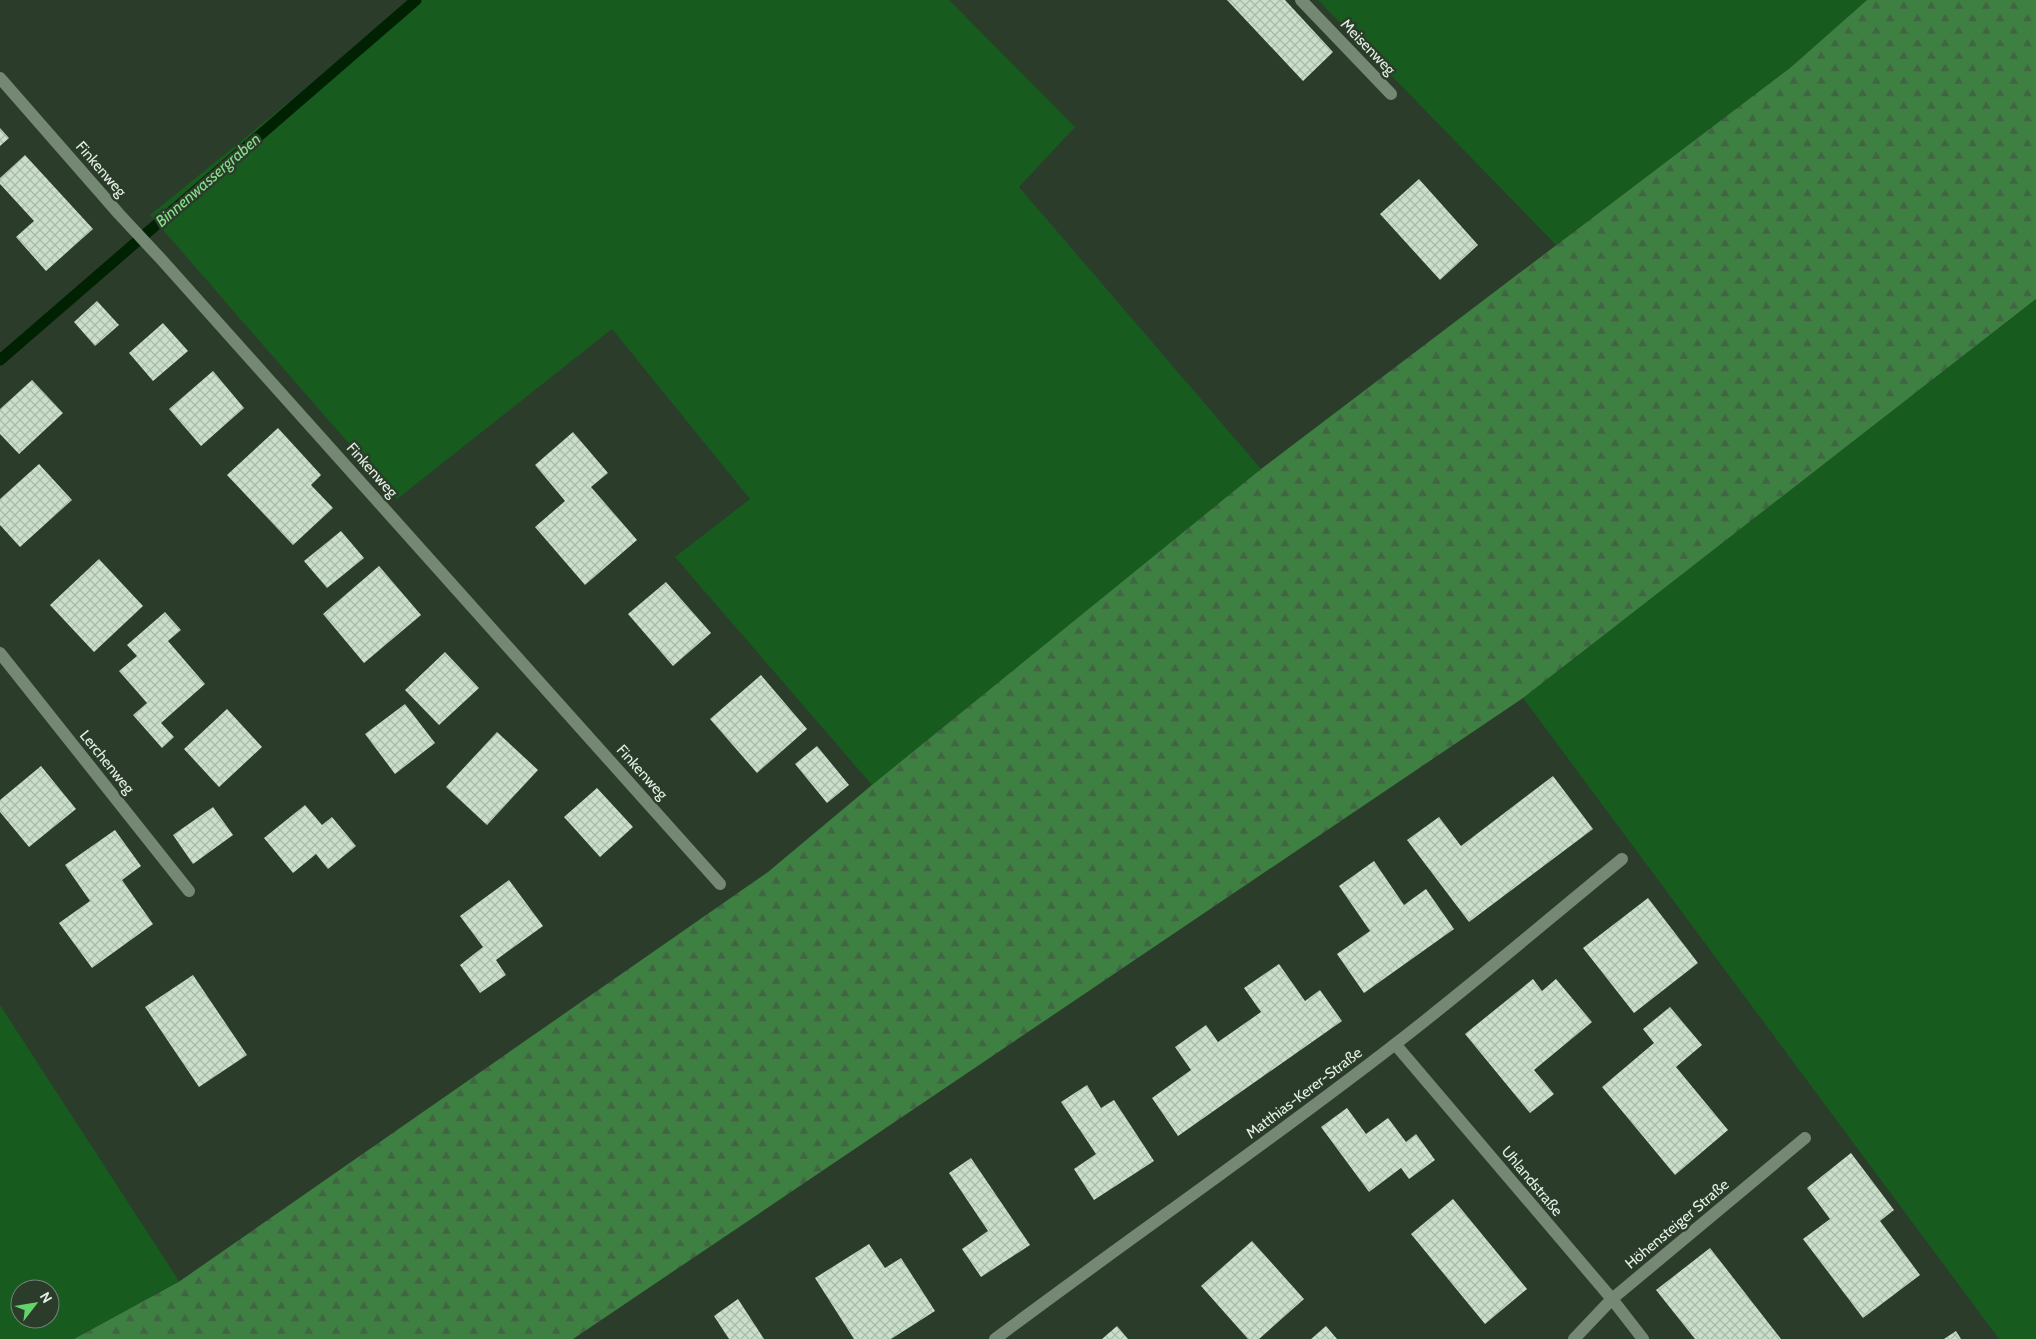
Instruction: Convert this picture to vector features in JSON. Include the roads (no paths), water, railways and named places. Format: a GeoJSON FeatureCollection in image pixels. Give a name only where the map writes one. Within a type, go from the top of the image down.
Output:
{"type":"FeatureCollection","features":[{"type":"Feature","properties":{"kind":"street","name":"Meisenweg"},"geometry":{"type":"LineString","coordinates":[[1301,0],[1391,94]]}},
{"type":"Feature","properties":{"kind":"street","name":"Finkenweg"},"geometry":{"type":"LineString","coordinates":[[0,78],[119,214],[720,884]]}},
{"type":"Feature","properties":{"kind":"street","name":"Lerchenweg"},"geometry":{"type":"LineString","coordinates":[[0,653],[189,891]]}},
{"type":"Feature","properties":{"kind":"street","name":"Matthias-Kerer-Straße"},"geometry":{"type":"LineString","coordinates":[[995,1339],[1221,1175],[1395,1044],[1622,859]]}},
{"type":"Feature","properties":{"kind":"street","name":"Uhlandstraße"},"geometry":{"type":"LineString","coordinates":[[1395,1044],[1612,1299],[1643,1339]]}},
{"type":"Feature","properties":{"kind":"street","name":"Höhensteiger Straße"},"geometry":{"type":"LineString","coordinates":[[1574,1339],[1612,1299],[1805,1138]]}},
{"type":"Feature","properties":{"kind":"waterway","name":"Binnenwassergraben"},"geometry":{"type":"LineString","coordinates":[[0,360],[416,0]]}}]}
